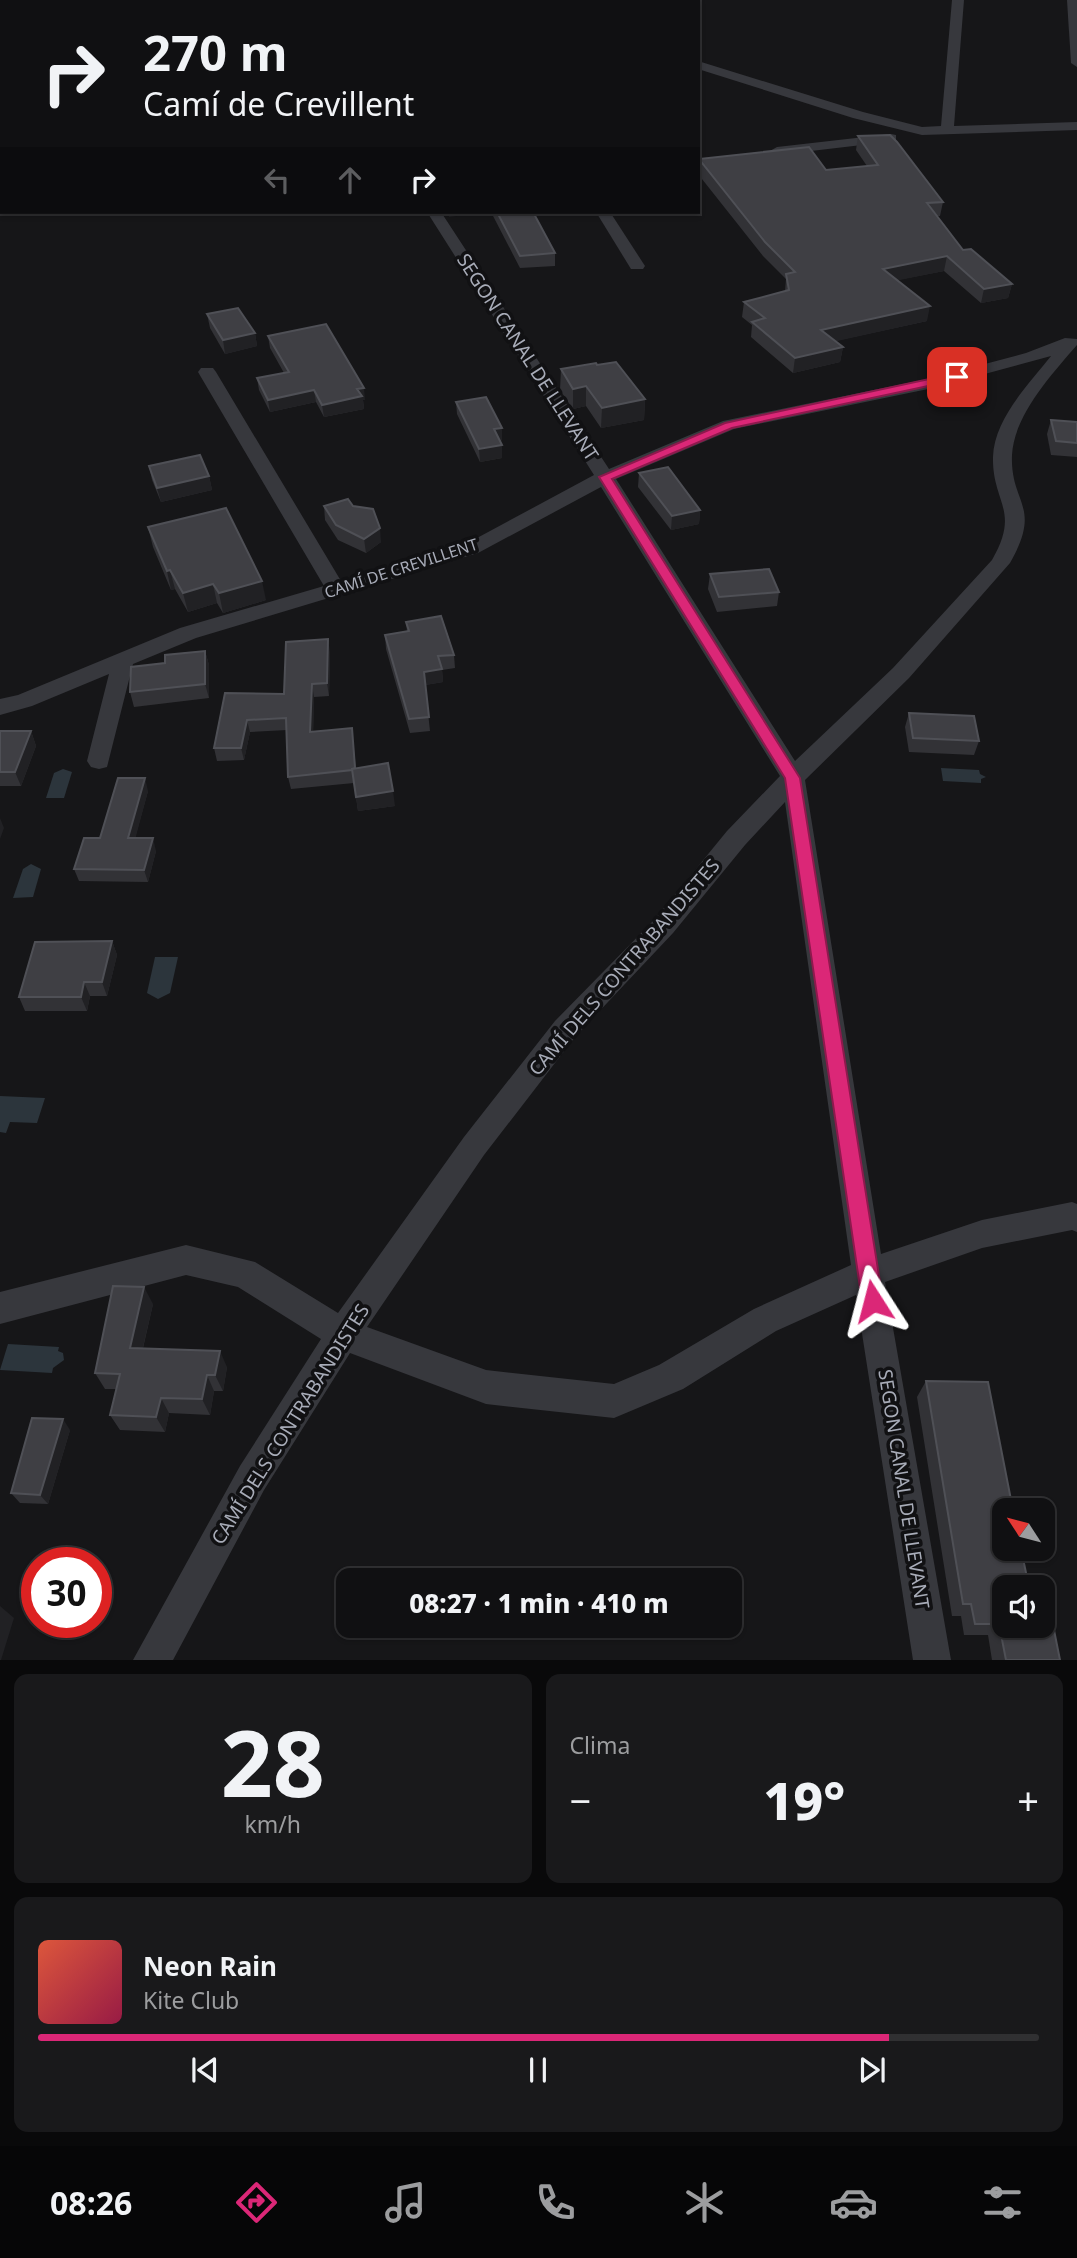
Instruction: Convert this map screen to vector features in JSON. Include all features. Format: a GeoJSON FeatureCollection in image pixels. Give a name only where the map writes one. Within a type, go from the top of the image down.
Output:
{"type":"FeatureCollection","features":[{"type":"Feature","properties":{"kind":"street"},"geometry":{"type":"LineString","coordinates":[[947,131],[958,0]]}},
{"type":"Feature","properties":{"kind":"street"},"geometry":{"type":"LineString","coordinates":[[1073,0],[1077,63]]}},
{"type":"Feature","properties":{"kind":"street"},"geometry":{"type":"LineString","coordinates":[[700,66],[858,116],[922,131]]}},
{"type":"Feature","properties":{"kind":"street"},"geometry":{"type":"LineString","coordinates":[[759,153],[922,131],[1077,126]]}},
{"type":"Feature","properties":{"kind":"street","name":"SEGON CANAL DE LLEVANT"},"geometry":{"type":"LineString","coordinates":[[435,214],[605,477],[793,778],[868,1273],[932,1660]]}},
{"type":"Feature","properties":{"kind":"street"},"geometry":{"type":"LineString","coordinates":[[604,214],[637,266]]}},
{"type":"Feature","properties":{"kind":"street","name":"CAMÍ DE CREVILLENT"},"geometry":{"type":"LineString","coordinates":[[0,708],[24,701],[188,633],[471,549],[605,477],[729,425],[933,383],[1032,358],[1073,340]]}},
{"type":"Feature","properties":{"kind":"street","name":"CAMÍ DELS CONTRABANDISTES"},"geometry":{"type":"LineString","coordinates":[[152,1660],[252,1478],[343,1335],[474,1146],[565,1029],[664,926],[736,838],[793,778],[901,673],[1000,563],[1014,543],[1018,515],[1004,475],[1004,438],[1026,401],[1073,340]]}},
{"type":"Feature","properties":{"kind":"street"},"geometry":{"type":"LineString","coordinates":[[207,372],[336,589]]}},
{"type":"Feature","properties":{"kind":"street"},"geometry":{"type":"LineString","coordinates":[[99,761],[123,660]]}},
{"type":"Feature","properties":{"kind":"street"},"geometry":{"type":"LineString","coordinates":[[0,1308],[186,1260],[244,1273],[343,1335],[486,1387],[614,1401],[671,1377],[765,1320],[868,1273],[982,1234],[1072,1216],[1077,1218]]}},
{"type":"Feature","properties":{"kind":"shaded area"},"geometry":{"type":"Polygon","coordinates":[[[941,768],[979,770],[980,774],[986,777],[981,779],[981,783],[943,781],[941,768]]]}},
{"type":"Feature","properties":{"kind":"shaded area"},"geometry":{"type":"Polygon","coordinates":[[[63,769],[72,772],[64,798],[46,798],[54,773],[63,769]]]}},
{"type":"Feature","properties":{"kind":"shaded area"},"geometry":{"type":"Polygon","coordinates":[[[31,864],[41,869],[33,897],[13,898],[23,869],[31,864]]]}},
{"type":"Feature","properties":{"kind":"shaded area"},"geometry":{"type":"Polygon","coordinates":[[[155,957],[178,957],[170,993],[158,999],[147,993],[155,957]]]}},
{"type":"Feature","properties":{"kind":"shaded area"},"geometry":{"type":"Polygon","coordinates":[[[0,1096],[45,1098],[37,1123],[10,1122],[6,1133],[0,1132],[0,1096]]]}},
{"type":"Feature","properties":{"kind":"shaded area"},"geometry":{"type":"Polygon","coordinates":[[[8,1344],[59,1347],[58,1351],[63,1353],[64,1360],[53,1368],[52,1373],[0,1370],[8,1344]]]}},
{"type":"Feature","properties":{"kind":"building"},"geometry":{"type":"Polygon","coordinates":[[[890,135],[943,202],[927,203],[963,250],[971,249],[1012,284],[984,289],[947,256],[883,269],[930,306],[821,330],[843,347],[795,358],[752,322],[765,318],[744,302],[789,290],[786,274],[795,272],[765,242],[700,159],[809,147],[826,170],[878,165],[858,136],[890,135]]]}},
{"type":"Feature","properties":{"kind":"building"},"geometry":{"type":"Polygon","coordinates":[[[498,214],[534,214],[555,253],[520,256],[498,214]]]}},
{"type":"Feature","properties":{"kind":"building"},"geometry":{"type":"Polygon","coordinates":[[[238,308],[255,333],[223,340],[207,314],[238,308]]]}},
{"type":"Feature","properties":{"kind":"building"},"geometry":{"type":"Polygon","coordinates":[[[326,324],[364,388],[357,389],[362,396],[322,405],[314,390],[268,400],[257,378],[289,372],[268,336],[326,324]]]}},
{"type":"Feature","properties":{"kind":"building"},"geometry":{"type":"Polygon","coordinates":[[[616,362],[645,399],[602,408],[586,386],[573,389],[561,369],[596,363],[616,362]]]}},
{"type":"Feature","properties":{"kind":"building"},"geometry":{"type":"Polygon","coordinates":[[[486,397],[502,428],[494,429],[502,445],[479,449],[456,402],[486,397]]]}},
{"type":"Feature","properties":{"kind":"building"},"geometry":{"type":"Polygon","coordinates":[[[1051,420],[1077,422],[1077,443],[1056,441],[1051,420]]]}},
{"type":"Feature","properties":{"kind":"building"},"geometry":{"type":"Polygon","coordinates":[[[200,455],[209,476],[157,488],[149,466],[200,455]]]}},
{"type":"Feature","properties":{"kind":"building"},"geometry":{"type":"Polygon","coordinates":[[[668,467],[700,510],[672,516],[639,473],[668,467]]]}},
{"type":"Feature","properties":{"kind":"building"},"geometry":{"type":"Polygon","coordinates":[[[348,499],[353,506],[373,509],[380,528],[364,539],[336,525],[324,506],[348,499]]]}},
{"type":"Feature","properties":{"kind":"building"},"geometry":{"type":"Polygon","coordinates":[[[226,508],[262,581],[219,593],[213,584],[183,593],[170,570],[167,571],[148,527],[226,508]]]}},
{"type":"Feature","properties":{"kind":"building"},"geometry":{"type":"Polygon","coordinates":[[[769,569],[779,592],[719,597],[710,574],[769,569]]]}},
{"type":"Feature","properties":{"kind":"building"},"geometry":{"type":"Polygon","coordinates":[[[441,616],[454,655],[438,656],[442,669],[424,672],[429,717],[409,719],[385,635],[409,631],[406,622],[441,616]]]}},
{"type":"Feature","properties":{"kind":"building"},"geometry":{"type":"Polygon","coordinates":[[[328,639],[327,683],[312,684],[310,732],[352,728],[355,768],[288,777],[286,718],[247,720],[241,748],[214,748],[225,693],[284,694],[286,642],[328,639]]]}},
{"type":"Feature","properties":{"kind":"building"},"geometry":{"type":"Polygon","coordinates":[[[205,651],[205,684],[130,692],[131,667],[165,663],[165,655],[205,651]]]}},
{"type":"Feature","properties":{"kind":"building"},"geometry":{"type":"Polygon","coordinates":[[[909,713],[974,716],[979,741],[913,738],[909,713]]]}},
{"type":"Feature","properties":{"kind":"building"},"geometry":{"type":"Polygon","coordinates":[[[0,731],[31,731],[15,772],[0,772],[0,731]]]}},
{"type":"Feature","properties":{"kind":"building"},"geometry":{"type":"Polygon","coordinates":[[[388,763],[393,791],[356,797],[352,769],[388,763]]]}},
{"type":"Feature","properties":{"kind":"building"},"geometry":{"type":"Polygon","coordinates":[[[118,778],[145,778],[128,838],[153,838],[144,870],[74,869],[84,838],[100,838],[118,778]]]}},
{"type":"Feature","properties":{"kind":"building"},"geometry":{"type":"Polygon","coordinates":[[[112,941],[102,982],[84,982],[81,997],[19,997],[35,942],[112,941]]]}},
{"type":"Feature","properties":{"kind":"building"},"geometry":{"type":"Polygon","coordinates":[[[113,1286],[144,1287],[130,1348],[220,1351],[215,1375],[207,1375],[202,1399],[161,1398],[156,1417],[110,1415],[120,1374],[95,1373],[113,1286]]]}},
{"type":"Feature","properties":{"kind":"building"},"geometry":{"type":"Polygon","coordinates":[[[926,1381],[988,1382],[1011,1498],[992,1498],[992,1561],[1024,1561],[1026,1575],[992,1575],[992,1624],[975,1624],[971,1604],[963,1604],[926,1381]]]}},
{"type":"Feature","properties":{"kind":"building"},"geometry":{"type":"Polygon","coordinates":[[[32,1418],[63,1419],[40,1495],[11,1493],[32,1418]]]}},
{"type":"Feature","properties":{"kind":"building"},"geometry":{"type":"Polygon","coordinates":[[[1055,1635],[1060,1660],[1006,1660],[1002,1638],[1055,1638],[1055,1635]]]}},
{"type":"Feature","properties":{"kind":"route"},"geometry":{"type":"LineString","coordinates":[[873,1301],[793,778],[605,477],[729,425],[957,377]]}}]}
